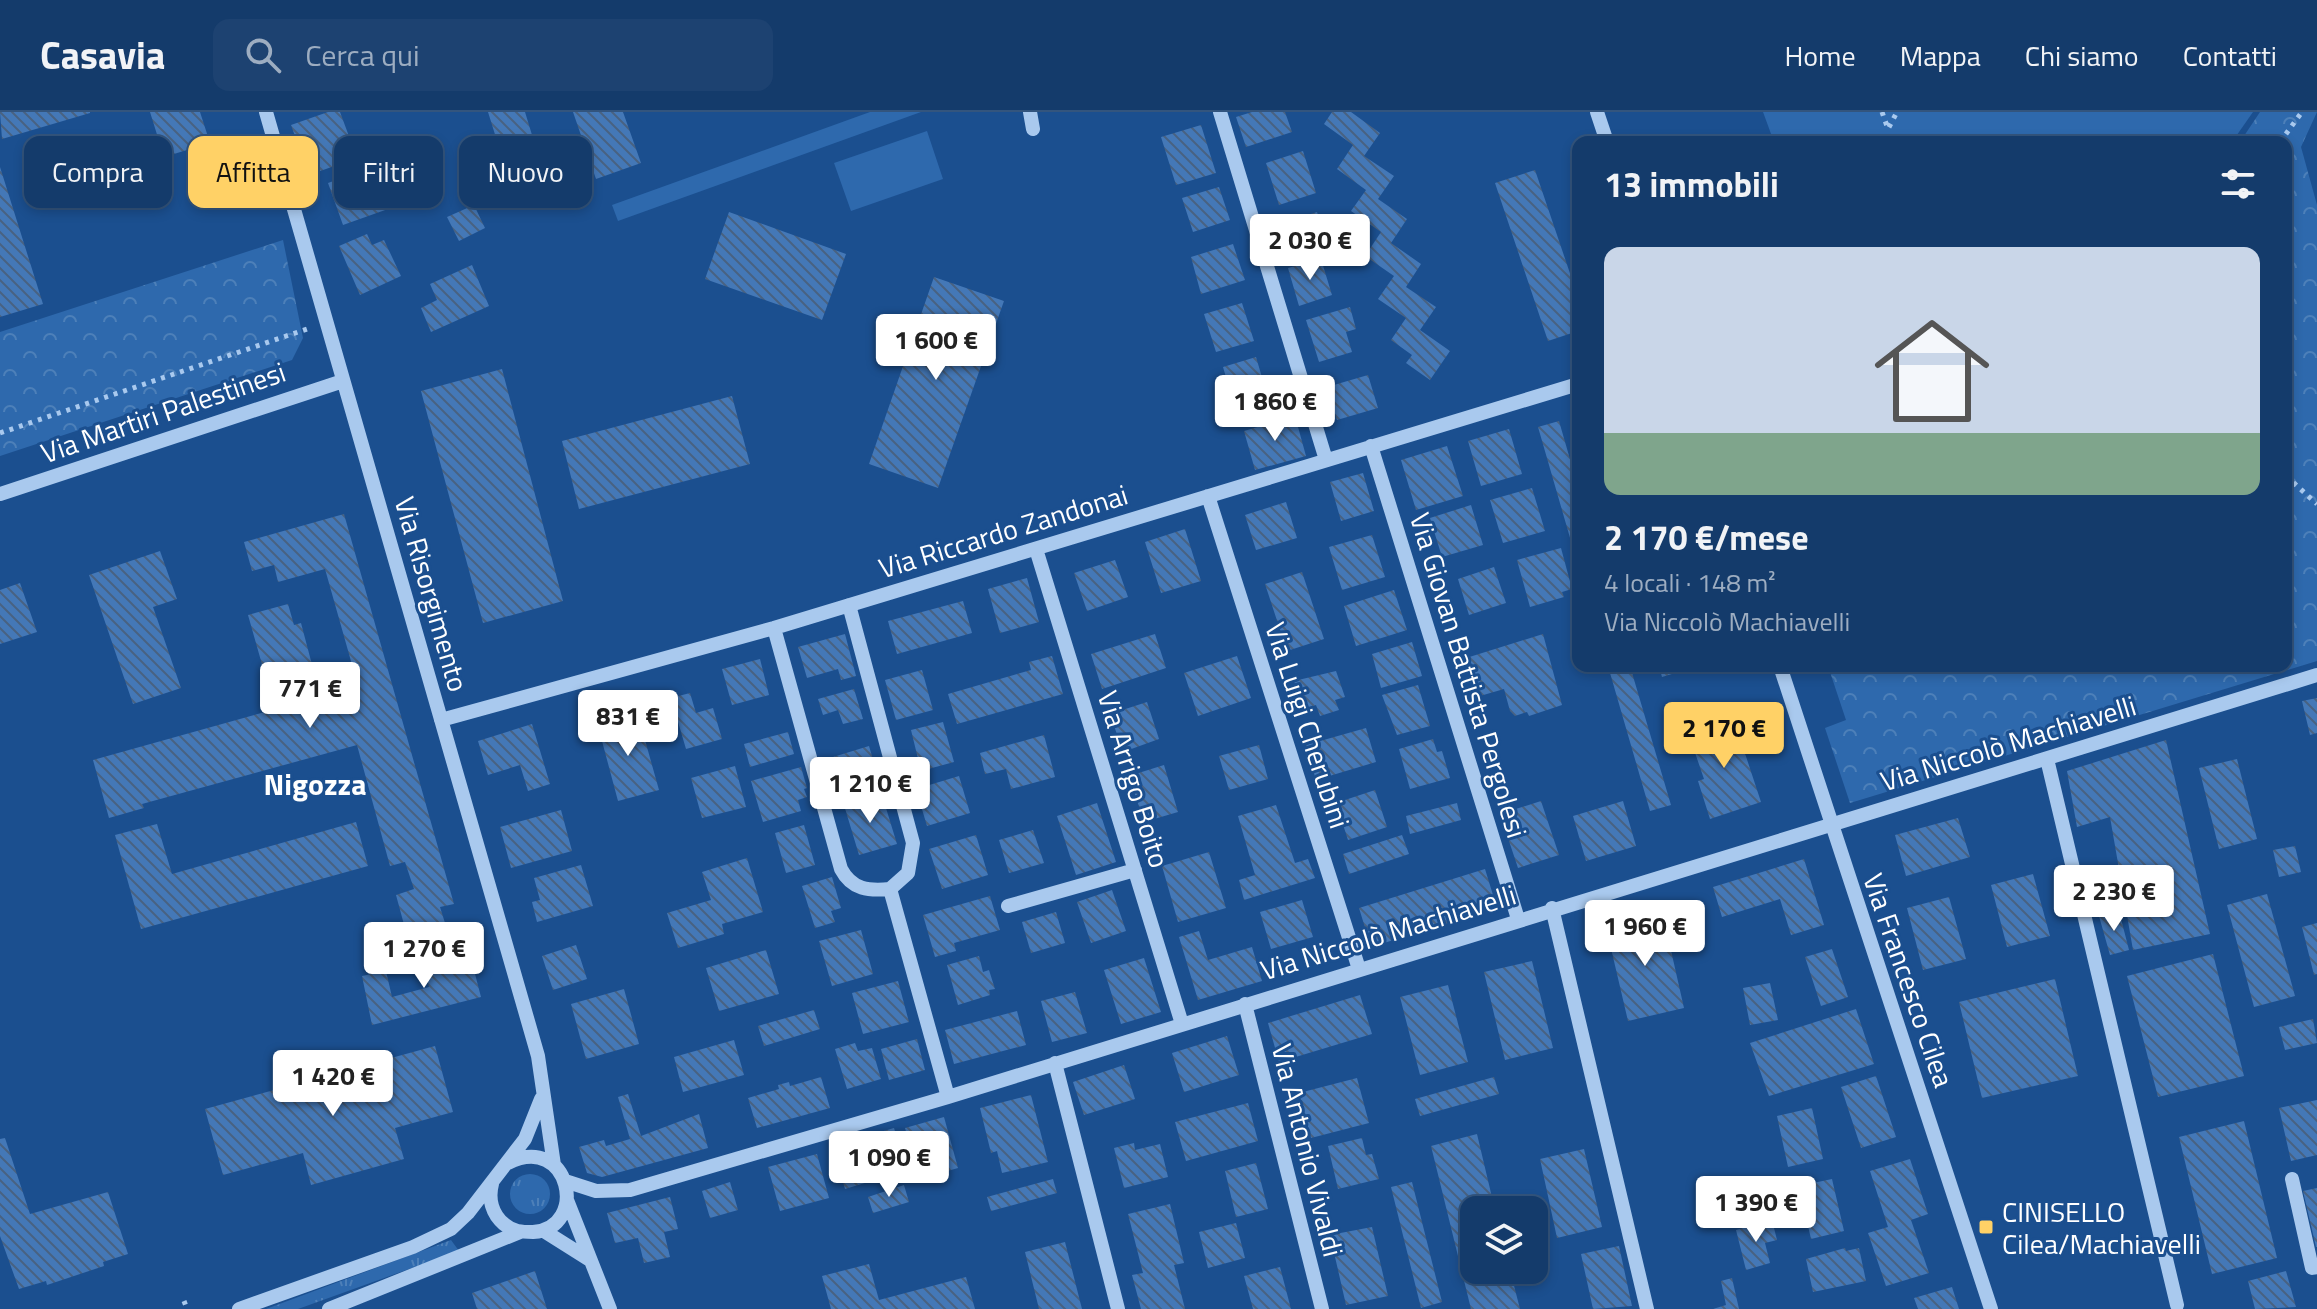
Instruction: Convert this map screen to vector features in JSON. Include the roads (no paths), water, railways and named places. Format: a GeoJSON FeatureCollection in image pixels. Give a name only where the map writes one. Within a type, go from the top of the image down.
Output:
{"type":"FeatureCollection","features":[{"type":"Feature","properties":{"kind":"street","name":"Via Risorgimento"},"geometry":{"type":"LineString","coordinates":[[266,112],[538,1056],[554,1165]]}},
{"type":"Feature","properties":{"kind":"street"},"geometry":{"type":"LineString","coordinates":[[1030,112],[1033,129]]}},
{"type":"Feature","properties":{"kind":"street"},"geometry":{"type":"LineString","coordinates":[[1220,112],[1326,460]]}},
{"type":"Feature","properties":{"kind":"street"},"geometry":{"type":"LineString","coordinates":[[1597,112],[1605,136]]}},
{"type":"Feature","properties":{"kind":"street","name":"Via Martiri Palestinesi"},"geometry":{"type":"LineString","coordinates":[[0,494],[343,381]]}},
{"type":"Feature","properties":{"kind":"street","name":"Via Riccardo Zandonai"},"geometry":{"type":"LineString","coordinates":[[441,720],[774,628],[1572,386]]}},
{"type":"Feature","properties":{"kind":"street","name":"Via Giovan Battista Pergolesi"},"geometry":{"type":"LineString","coordinates":[[1371,446],[1518,919]]}},
{"type":"Feature","properties":{"kind":"street","name":"Via Luigi Cherubini"},"geometry":{"type":"LineString","coordinates":[[1208,496],[1359,969]]}},
{"type":"Feature","properties":{"kind":"street","name":"Via Arrigo Boito"},"geometry":{"type":"LineString","coordinates":[[1036,549],[1182,1024]]}},
{"type":"Feature","properties":{"kind":"street"},"geometry":{"type":"LineString","coordinates":[[774,628],[841,869],[846,878],[862,889],[890,889],[908,873],[913,843],[849,605]]}},
{"type":"Feature","properties":{"kind":"street","name":"Via Francesco Cilea"},"geometry":{"type":"LineString","coordinates":[[1782,672],[1991,1309]]}},
{"type":"Feature","properties":{"kind":"street","name":"Via Niccolò Machiavelli"},"geometry":{"type":"LineString","coordinates":[[565,1181],[596,1191],[630,1190],[948,1097],[1552,908],[2317,675]]}},
{"type":"Feature","properties":{"kind":"street"},"geometry":{"type":"LineString","coordinates":[[2047,759],[2177,1305]]}},
{"type":"Feature","properties":{"kind":"street"},"geometry":{"type":"LineString","coordinates":[[1008,906],[1135,870]]}},
{"type":"Feature","properties":{"kind":"street"},"geometry":{"type":"LineString","coordinates":[[890,889],[948,1097]]}},
{"type":"Feature","properties":{"kind":"street"},"geometry":{"type":"LineString","coordinates":[[1552,908],[1647,1309]]}},
{"type":"Feature","properties":{"kind":"street","name":"Via Antonio Vivaldi"},"geometry":{"type":"LineString","coordinates":[[1245,1004],[1322,1309]]}},
{"type":"Feature","properties":{"kind":"street"},"geometry":{"type":"LineString","coordinates":[[1055,1063],[1118,1309]]}},
{"type":"Feature","properties":{"kind":"street"},"geometry":{"type":"LineString","coordinates":[[239,1309],[431,1240],[460,1221],[525,1139],[544,1091]]}},
{"type":"Feature","properties":{"kind":"street"},"geometry":{"type":"LineString","coordinates":[[507,1163],[531,1156],[554,1165],[565,1181],[567,1200],[610,1309]]}},
{"type":"Feature","properties":{"kind":"street"},"geometry":{"type":"LineString","coordinates":[[493,1179],[490,1190],[494,1212],[510,1229],[520,1232],[544,1231],[560,1219],[567,1200]]}},
{"type":"Feature","properties":{"kind":"street"},"geometry":{"type":"LineString","coordinates":[[2292,1179],[2312,1268],[2317,1267]]}},
{"type":"Feature","properties":{"kind":"street"},"geometry":{"type":"LineString","coordinates":[[544,1231],[590,1260]]}},
{"type":"Feature","properties":{"kind":"street"},"geometry":{"type":"LineString","coordinates":[[329,1309],[520,1232]]}},
{"type":"Feature","properties":{"kind":"place","name":"CINISELLO Cilea/Machiavelli"},"geometry":{"type":"Point","coordinates":[1986,1227]}},
{"type":"Feature","properties":{"kind":"district","name":"Nigozza"},"geometry":{"type":"Point","coordinates":[315,784]}}]}
